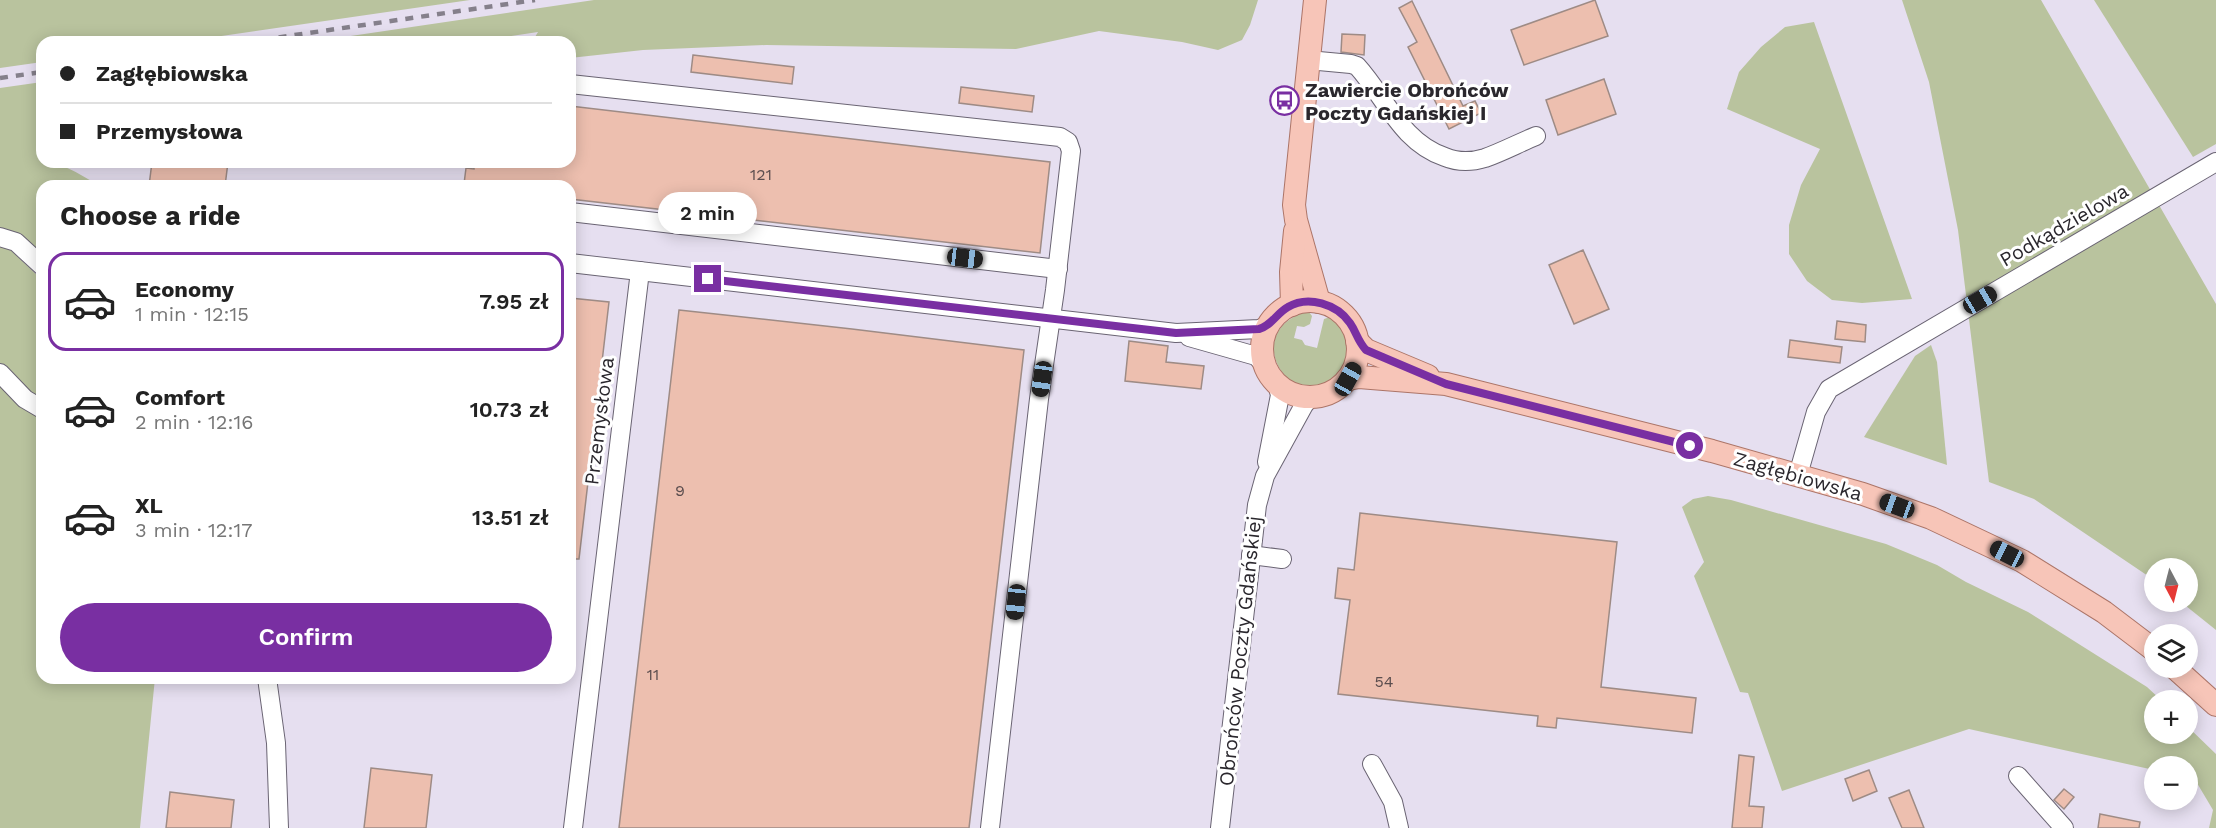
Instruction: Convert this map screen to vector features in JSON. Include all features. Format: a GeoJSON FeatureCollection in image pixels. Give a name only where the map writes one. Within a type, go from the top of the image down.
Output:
{"type":"FeatureCollection","features":[{"type":"Feature","properties":{"kind":"main road"},"geometry":{"type":"LineString","coordinates":[[1292,304],[1296,220],[1294,188],[1316,0]]}},
{"type":"Feature","properties":{"kind":"main road"},"geometry":{"type":"LineString","coordinates":[[1296,220],[1319,302]]}},
{"type":"Feature","properties":{"kind":"main road"},"geometry":{"type":"LineString","coordinates":[[1319,302],[1340,312],[1354,330],[1357,341],[1356,364],[1348,379],[1329,393],[1315,397],[1297,395],[1277,384],[1264,364],[1263,337],[1279,313],[1292,304],[1319,302]]}},
{"type":"Feature","properties":{"kind":"main road","name":"Zagłębiowska"},"geometry":{"type":"LineString","coordinates":[[1357,341],[1366,350],[1446,384],[1712,451],[1863,494],[1931,518],[2022,561],[2076,593],[2144,642]]}},
{"type":"Feature","properties":{"kind":"main road","name":"Zagłębiowska"},"geometry":{"type":"LineString","coordinates":[[1348,379],[1359,377],[1446,384]]}},
{"type":"Feature","properties":{"kind":"main road"},"geometry":{"type":"LineString","coordinates":[[2186,678],[2216,705]]}},
{"type":"Feature","properties":{"kind":"street"},"geometry":{"type":"LineString","coordinates":[[1308,60],[1357,66],[1412,139],[1438,155],[1454,160],[1484,159],[1536,136]]}},
{"type":"Feature","properties":{"kind":"street"},"geometry":{"type":"LineString","coordinates":[[576,85],[1060,137],[1068,142],[1071,151],[1058,268],[1039,399],[990,828]]}},
{"type":"Feature","properties":{"kind":"street","name":"Podkądzielowa"},"geometry":{"type":"LineString","coordinates":[[1798,475],[1816,412],[1829,389],[2216,162]]}},
{"type":"Feature","properties":{"kind":"street"},"geometry":{"type":"LineString","coordinates":[[576,213],[1058,268]]}},
{"type":"Feature","properties":{"kind":"street"},"geometry":{"type":"LineString","coordinates":[[0,237],[16,242],[36,260]]}},
{"type":"Feature","properties":{"kind":"street"},"geometry":{"type":"LineString","coordinates":[[576,264],[1176,333],[1259,329],[1269,325]]}},
{"type":"Feature","properties":{"kind":"street","name":"Przemysłowa"},"geometry":{"type":"LineString","coordinates":[[573,828],[640,271]]}},
{"type":"Feature","properties":{"kind":"street"},"geometry":{"type":"LineString","coordinates":[[1176,333],[1256,356],[1264,364]]}},
{"type":"Feature","properties":{"kind":"street"},"geometry":{"type":"LineString","coordinates":[[0,372],[25,399],[36,405]]}},
{"type":"Feature","properties":{"kind":"street","name":"Obrońców Poczty Gdańskiej"},"geometry":{"type":"LineString","coordinates":[[1220,828],[1257,504],[1265,476],[1280,395],[1277,384]]}},
{"type":"Feature","properties":{"kind":"street","name":"Obrońców Poczty Gdańskiej"},"geometry":{"type":"LineString","coordinates":[[1265,476],[1304,405],[1315,397]]}},
{"type":"Feature","properties":{"kind":"street"},"geometry":{"type":"LineString","coordinates":[[1251,555],[1282,559]]}},
{"type":"Feature","properties":{"kind":"street"},"geometry":{"type":"LineString","coordinates":[[268,684],[276,743],[279,828]]}},
{"type":"Feature","properties":{"kind":"street"},"geometry":{"type":"LineString","coordinates":[[1372,764],[1393,802],[1399,828]]}},
{"type":"Feature","properties":{"kind":"street"},"geometry":{"type":"LineString","coordinates":[[2018,776],[2064,828]]}},
{"type":"Feature","properties":{"kind":"green space"},"geometry":{"type":"Polygon","coordinates":[[[0,0],[470,0],[221,36],[36,36],[36,63],[0,68],[0,0]]]}},
{"type":"Feature","properties":{"kind":"green space"},"geometry":{"type":"Polygon","coordinates":[[[594,0],[1258,0],[1250,25],[1242,40],[1218,50],[1182,42],[1099,31],[1016,49],[766,45],[643,50],[576,57],[576,36],[536,36],[538,32],[512,36],[351,36],[594,0]]]}},
{"type":"Feature","properties":{"kind":"green space"},"geometry":{"type":"Polygon","coordinates":[[[1902,0],[2041,0],[2216,304],[2216,630],[2194,612],[2198,612],[2198,558],[2144,558],[2144,573],[2034,499],[1989,482],[1958,230],[1929,82],[1902,0]]]}},
{"type":"Feature","properties":{"kind":"green space"},"geometry":{"type":"Polygon","coordinates":[[[2094,0],[2216,0],[2216,144],[2193,157],[2094,0]]]}},
{"type":"Feature","properties":{"kind":"green space"},"geometry":{"type":"Polygon","coordinates":[[[1814,22],[1912,299],[1862,303],[1832,300],[1807,281],[1789,254],[1789,225],[1801,185],[1820,149],[1727,109],[1739,72],[1761,47],[1785,27],[1814,22]]]}},
{"type":"Feature","properties":{"kind":"green space"},"geometry":{"type":"Polygon","coordinates":[[[36,83],[36,168],[67,168],[90,180],[36,180],[36,253],[12,233],[0,228],[0,88],[36,83]]]}},
{"type":"Feature","properties":{"kind":"green space"},"geometry":{"type":"Polygon","coordinates":[[[0,245],[12,251],[36,274],[36,397],[0,363],[0,245]]]}},
{"type":"Feature","properties":{"kind":"green space"},"geometry":{"type":"Polygon","coordinates":[[[1309,312],[1312,316],[1310,324],[1304,327],[1297,326],[1294,338],[1302,340],[1305,345],[1317,348],[1324,319],[1330,317],[1342,330],[1348,345],[1346,361],[1340,373],[1332,380],[1316,387],[1301,386],[1288,378],[1278,366],[1274,352],[1276,336],[1286,323],[1309,312]]]}},
{"type":"Feature","properties":{"kind":"green space"},"geometry":{"type":"Polygon","coordinates":[[[1931,345],[1937,362],[1947,465],[1864,437],[1915,356],[1931,345]]]}},
{"type":"Feature","properties":{"kind":"green space"},"geometry":{"type":"Polygon","coordinates":[[[0,385],[36,412],[36,684],[154,684],[140,828],[0,828],[0,385]]]}},
{"type":"Feature","properties":{"kind":"green space"},"geometry":{"type":"Polygon","coordinates":[[[1708,496],[1731,500],[1886,544],[1937,565],[2028,612],[2150,690],[2144,690],[2144,744],[2198,744],[2198,737],[2216,754],[2216,828],[2209,828],[2213,810],[2198,785],[2198,756],[2144,756],[2144,768],[1969,729],[1782,791],[1748,693],[1740,692],[1694,576],[1704,562],[1682,507],[1693,499],[1708,496]]]}},
{"type":"Feature","properties":{"kind":"building"},"geometry":{"type":"Polygon","coordinates":[[[1595,0],[1608,36],[1524,65],[1511,30],[1595,0]]]}},
{"type":"Feature","properties":{"kind":"building"},"geometry":{"type":"Polygon","coordinates":[[[1412,1],[1463,106],[1475,101],[1481,113],[1449,129],[1408,47],[1417,42],[1399,8],[1412,1]]]}},
{"type":"Feature","properties":{"kind":"building"},"geometry":{"type":"Polygon","coordinates":[[[1342,34],[1365,35],[1364,55],[1341,52],[1342,34]]]}},
{"type":"Feature","properties":{"kind":"building"},"geometry":{"type":"Polygon","coordinates":[[[693,55],[794,67],[792,84],[691,72],[693,55]]]}},
{"type":"Feature","properties":{"kind":"building"},"geometry":{"type":"Polygon","coordinates":[[[1604,79],[1616,114],[1558,135],[1546,100],[1604,79]]]}},
{"type":"Feature","properties":{"kind":"building"},"geometry":{"type":"Polygon","coordinates":[[[961,87],[1034,96],[1032,112],[959,103],[961,87]]]}},
{"type":"Feature","properties":{"kind":"building"},"geometry":{"type":"Polygon","coordinates":[[[576,107],[1050,162],[1040,253],[576,200],[576,180],[464,180],[466,168],[576,168],[576,107]]]}},
{"type":"Feature","properties":{"kind":"building"},"geometry":{"type":"Polygon","coordinates":[[[151,168],[227,168],[226,180],[150,180],[151,168]]]}},
{"type":"Feature","properties":{"kind":"building"},"geometry":{"type":"Polygon","coordinates":[[[1583,250],[1609,309],[1574,324],[1549,265],[1583,250]]]}},
{"type":"Feature","properties":{"kind":"building"},"geometry":{"type":"Polygon","coordinates":[[[576,299],[609,302],[579,559],[576,559],[576,299]]]}},
{"type":"Feature","properties":{"kind":"building"},"geometry":{"type":"Polygon","coordinates":[[[679,310],[1024,350],[969,828],[619,828],[679,310]]]}},
{"type":"Feature","properties":{"kind":"building"},"geometry":{"type":"Polygon","coordinates":[[[1837,321],[1866,325],[1865,342],[1835,339],[1837,321]]]}},
{"type":"Feature","properties":{"kind":"building"},"geometry":{"type":"Polygon","coordinates":[[[1790,340],[1842,347],[1840,363],[1788,357],[1790,340]]]}},
{"type":"Feature","properties":{"kind":"building"},"geometry":{"type":"Polygon","coordinates":[[[1129,341],[1168,346],[1166,362],[1204,366],[1201,389],[1125,381],[1129,341]]]}},
{"type":"Feature","properties":{"kind":"building"},"geometry":{"type":"Polygon","coordinates":[[[1360,513],[1617,542],[1601,687],[1696,698],[1692,733],[1557,718],[1556,728],[1537,726],[1538,716],[1338,694],[1350,600],[1335,598],[1338,568],[1354,570],[1360,513]]]}},
{"type":"Feature","properties":{"kind":"building"},"geometry":{"type":"Polygon","coordinates":[[[1739,755],[1754,757],[1749,806],[1764,807],[1762,828],[1732,828],[1739,755]]]}},
{"type":"Feature","properties":{"kind":"building"},"geometry":{"type":"Polygon","coordinates":[[[371,768],[432,775],[426,828],[364,828],[371,768]]]}},
{"type":"Feature","properties":{"kind":"building"},"geometry":{"type":"Polygon","coordinates":[[[1869,770],[1877,791],[1853,801],[1845,779],[1869,770]]]}},
{"type":"Feature","properties":{"kind":"building"},"geometry":{"type":"Polygon","coordinates":[[[2064,789],[2074,797],[2064,809],[2054,800],[2064,789]]]}},
{"type":"Feature","properties":{"kind":"building"},"geometry":{"type":"Polygon","coordinates":[[[1909,790],[1924,828],[1902,828],[1889,798],[1909,790]]]}},
{"type":"Feature","properties":{"kind":"building"},"geometry":{"type":"Polygon","coordinates":[[[170,792],[234,800],[231,828],[166,828],[170,792]]]}},
{"type":"Feature","properties":{"kind":"building"},"geometry":{"type":"Polygon","coordinates":[[[2100,814],[2140,822],[2139,828],[2098,828],[2100,814]]]}},
{"type":"Feature","properties":{"kind":"railway"},"geometry":{"type":"LineString","coordinates":[[288,36],[535,0]]}},
{"type":"Feature","properties":{"kind":"railway"},"geometry":{"type":"LineString","coordinates":[[0,78],[36,73]]}},
{"type":"Feature","properties":{"kind":"place","name":"Zawiercie Obrońców Poczty Gdańskiej I"},"geometry":{"type":"Point","coordinates":[1284,101]}},
{"type":"Feature","properties":{"kind":"route"},"geometry":{"type":"LineString","coordinates":[[708,279],[1176,333],[1259,329],[1269,325],[1279,313],[1292,304],[1319,302],[1340,312],[1348,320],[1357,341],[1366,350],[1446,384],[1690,446]]}}]}
